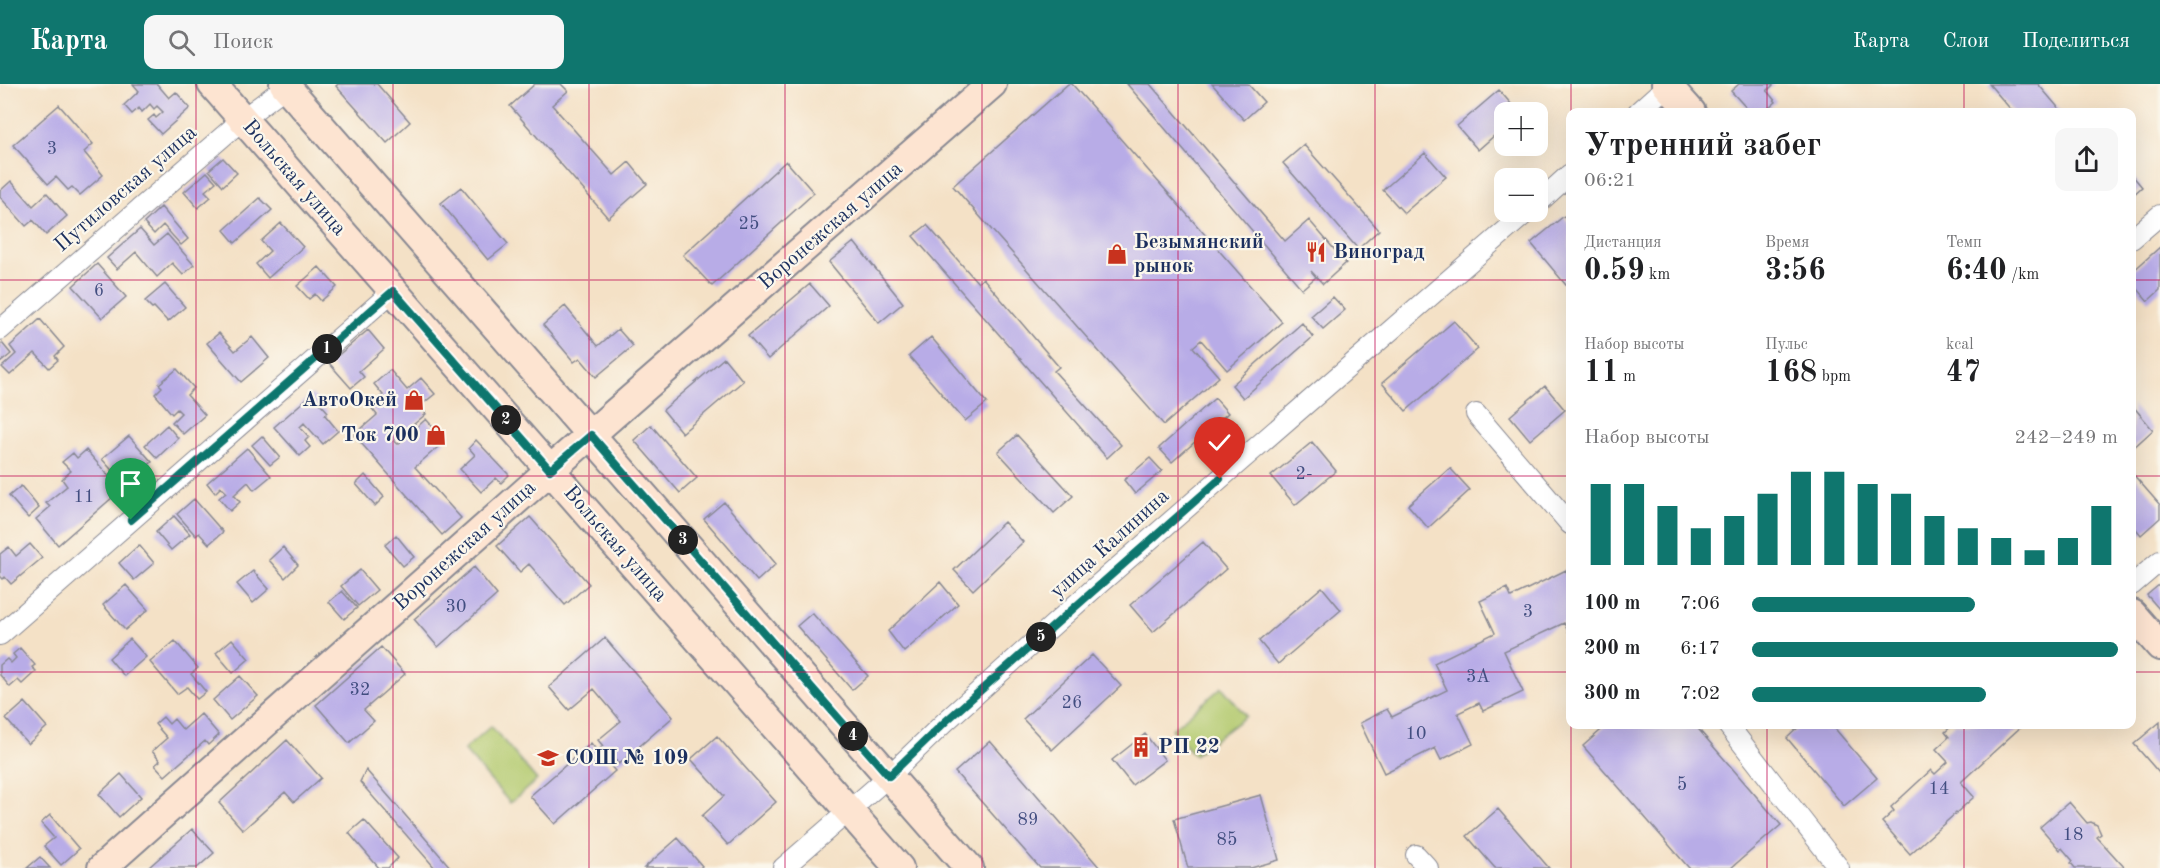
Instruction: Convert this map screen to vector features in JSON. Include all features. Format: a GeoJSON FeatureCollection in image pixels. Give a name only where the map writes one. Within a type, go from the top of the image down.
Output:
{"type":"FeatureCollection","features":[{"type":"Feature","properties":{"kind":"main road","name":"Вольская улица"},"geometry":{"type":"LineString","coordinates":[[212,84],[899,868]]}},
{"type":"Feature","properties":{"kind":"main road","name":"Воронежская улица"},"geometry":{"type":"LineString","coordinates":[[102,868],[550,470],[992,84]]}},
{"type":"Feature","properties":{"kind":"main road"},"geometry":{"type":"LineString","coordinates":[[287,85],[969,868]]}},
{"type":"Feature","properties":{"kind":"main road"},"geometry":{"type":"LineString","coordinates":[[1668,85],[1688,108]]}},
{"type":"Feature","properties":{"kind":"main road"},"geometry":{"type":"LineString","coordinates":[[2136,619],[2160,646]]}},
{"type":"Feature","properties":{"kind":"street","name":"Путиловская улица"},"geometry":{"type":"LineString","coordinates":[[0,330],[243,119],[287,85]]}},
{"type":"Feature","properties":{"kind":"street"},"geometry":{"type":"LineString","coordinates":[[1642,108],[1668,85]]}},
{"type":"Feature","properties":{"kind":"street"},"geometry":{"type":"LineString","coordinates":[[1548,194],[1566,178]]}},
{"type":"Feature","properties":{"kind":"street"},"geometry":{"type":"LineString","coordinates":[[2136,236],[2160,215]]}},
{"type":"Feature","properties":{"kind":"street","name":"улица Калинина"},"geometry":{"type":"LineString","coordinates":[[783,868],[889,776],[946,721],[1101,583],[1516,222]]}},
{"type":"Feature","properties":{"kind":"street"},"geometry":{"type":"LineString","coordinates":[[0,634],[393,291]]}},
{"type":"Feature","properties":{"kind":"street"},"geometry":{"type":"LineString","coordinates":[[1476,414],[1566,519]]}},
{"type":"Feature","properties":{"kind":"street"},"geometry":{"type":"LineString","coordinates":[[2136,582],[2160,561]]}},
{"type":"Feature","properties":{"kind":"street"},"geometry":{"type":"LineString","coordinates":[[1730,729],[1839,868]]}},
{"type":"Feature","properties":{"kind":"green space"},"geometry":{"type":"Polygon","coordinates":[[[1222,687],[1246,716],[1194,755],[1172,729],[1222,687]]]}},
{"type":"Feature","properties":{"kind":"green space"},"geometry":{"type":"Polygon","coordinates":[[[491,726],[537,780],[510,803],[464,750],[491,726]]]}},
{"type":"Feature","properties":{"kind":"building"},"geometry":{"type":"Polygon","coordinates":[[[133,84],[157,84],[169,98],[176,92],[190,108],[161,134],[148,120],[154,115],[156,118],[163,112],[157,106],[154,109],[150,104],[142,112],[139,108],[132,114],[124,105],[139,91],[133,84]]]}},
{"type":"Feature","properties":{"kind":"building"},"geometry":{"type":"Polygon","coordinates":[[[338,84],[377,84],[410,122],[387,143],[336,86],[338,84]]]}},
{"type":"Feature","properties":{"kind":"building"},"geometry":{"type":"Polygon","coordinates":[[[535,84],[561,84],[568,91],[552,105],[614,175],[629,162],[647,184],[608,218],[510,106],[535,84]]]}},
{"type":"Feature","properties":{"kind":"building","name":"Безымянский рынок"},"geometry":{"type":"Polygon","coordinates":[[[1068,84],[1072,84],[1282,322],[1227,370],[1201,340],[1193,347],[1219,377],[1164,425],[953,186],[1068,84]]]}},
{"type":"Feature","properties":{"kind":"building"},"geometry":{"type":"Polygon","coordinates":[[[1127,84],[1150,84],[1285,241],[1309,220],[1346,263],[1323,284],[1311,271],[1316,277],[1302,289],[1127,84]]]}},
{"type":"Feature","properties":{"kind":"building"},"geometry":{"type":"Polygon","coordinates":[[[1212,84],[1248,84],[1264,102],[1244,120],[1212,84]]]}},
{"type":"Feature","properties":{"kind":"building"},"geometry":{"type":"Polygon","coordinates":[[[1739,84],[1774,84],[1767,91],[1776,102],[1769,108],[1746,108],[1731,91],[1739,84]]]}},
{"type":"Feature","properties":{"kind":"building"},"geometry":{"type":"Polygon","coordinates":[[[1989,84],[2038,84],[2059,108],[2010,108],[1989,84]]]}},
{"type":"Feature","properties":{"kind":"building"},"geometry":{"type":"Polygon","coordinates":[[[1499,90],[1509,102],[1494,102],[1494,136],[1478,150],[1457,126],[1499,90]]]}},
{"type":"Feature","properties":{"kind":"building"},"geometry":{"type":"Polygon","coordinates":[[[59,105],[93,144],[84,152],[103,175],[80,195],[72,187],[68,190],[56,177],[48,184],[13,145],[59,105]]]}},
{"type":"Feature","properties":{"kind":"building"},"geometry":{"type":"Polygon","coordinates":[[[1304,145],[1379,230],[1358,249],[1283,163],[1304,145]]]}},
{"type":"Feature","properties":{"kind":"building"},"geometry":{"type":"Polygon","coordinates":[[[1425,153],[1446,177],[1404,213],[1383,190],[1425,153]]]}},
{"type":"Feature","properties":{"kind":"building"},"geometry":{"type":"Polygon","coordinates":[[[223,158],[237,173],[223,186],[209,170],[223,158]]]}},
{"type":"Feature","properties":{"kind":"building"},"geometry":{"type":"Polygon","coordinates":[[[786,161],[814,193],[712,286],[683,255],[786,161]]]}},
{"type":"Feature","properties":{"kind":"building"},"geometry":{"type":"Polygon","coordinates":[[[207,172],[216,182],[205,191],[211,197],[198,208],[184,192],[207,172]]]}},
{"type":"Feature","properties":{"kind":"building"},"geometry":{"type":"Polygon","coordinates":[[[2136,180],[2142,187],[2136,192],[2136,180]]]}},
{"type":"Feature","properties":{"kind":"building"},"geometry":{"type":"Polygon","coordinates":[[[11,181],[33,206],[47,193],[67,216],[46,235],[33,220],[26,226],[0,197],[0,191],[11,181]]]}},
{"type":"Feature","properties":{"kind":"building"},"geometry":{"type":"Polygon","coordinates":[[[461,187],[508,244],[488,260],[441,203],[461,187]]]}},
{"type":"Feature","properties":{"kind":"building"},"geometry":{"type":"Polygon","coordinates":[[[260,198],[272,210],[235,243],[224,230],[260,198]]]}},
{"type":"Feature","properties":{"kind":"building"},"geometry":{"type":"Polygon","coordinates":[[[161,207],[188,239],[181,245],[163,225],[154,234],[144,223],[161,207]]]}},
{"type":"Feature","properties":{"kind":"building"},"geometry":{"type":"Polygon","coordinates":[[[1564,216],[1566,219],[1566,285],[1531,243],[1564,216]]]}},
{"type":"Feature","properties":{"kind":"building"},"geometry":{"type":"Polygon","coordinates":[[[281,223],[303,247],[268,278],[256,264],[270,251],[261,241],[281,223]]]}},
{"type":"Feature","properties":{"kind":"building"},"geometry":{"type":"Polygon","coordinates":[[[927,225],[978,283],[983,278],[1059,367],[1054,371],[1121,445],[1107,458],[913,236],[927,225]]]}},
{"type":"Feature","properties":{"kind":"building"},"geometry":{"type":"Polygon","coordinates":[[[140,229],[154,245],[167,234],[194,265],[183,275],[172,263],[157,277],[136,252],[117,269],[107,258],[140,229]]]}},
{"type":"Feature","properties":{"kind":"building"},"geometry":{"type":"Polygon","coordinates":[[[854,242],[903,303],[879,323],[829,262],[854,242]]]}},
{"type":"Feature","properties":{"kind":"building"},"geometry":{"type":"Polygon","coordinates":[[[2160,247],[2160,290],[2148,301],[2136,287],[2136,268],[2160,247]]]}},
{"type":"Feature","properties":{"kind":"building"},"geometry":{"type":"Polygon","coordinates":[[[97,264],[126,297],[102,318],[73,286],[97,264]]]}},
{"type":"Feature","properties":{"kind":"building"},"geometry":{"type":"Polygon","coordinates":[[[319,267],[337,287],[321,301],[315,294],[309,299],[297,286],[319,267]]]}},
{"type":"Feature","properties":{"kind":"building"},"geometry":{"type":"Polygon","coordinates":[[[165,284],[185,307],[168,322],[145,301],[165,284]]]}},
{"type":"Feature","properties":{"kind":"building"},"geometry":{"type":"Polygon","coordinates":[[[810,284],[829,306],[768,359],[748,336],[810,284]]]}},
{"type":"Feature","properties":{"kind":"building"},"geometry":{"type":"Polygon","coordinates":[[[1333,297],[1345,310],[1323,329],[1311,316],[1333,297]]]}},
{"type":"Feature","properties":{"kind":"building"},"geometry":{"type":"Polygon","coordinates":[[[565,306],[598,346],[618,329],[633,346],[596,377],[580,358],[574,362],[543,325],[565,306]]]}},
{"type":"Feature","properties":{"kind":"building"},"geometry":{"type":"Polygon","coordinates":[[[40,319],[64,347],[55,356],[58,360],[49,368],[35,353],[10,375],[2,367],[16,354],[10,346],[40,319]]]}},
{"type":"Feature","properties":{"kind":"building"},"geometry":{"type":"Polygon","coordinates":[[[1454,321],[1478,349],[1406,411],[1382,383],[1454,321]]]}},
{"type":"Feature","properties":{"kind":"building"},"geometry":{"type":"Polygon","coordinates":[[[1302,323],[1313,337],[1243,398],[1232,385],[1302,323]]]}},
{"type":"Feature","properties":{"kind":"building"},"geometry":{"type":"Polygon","coordinates":[[[368,330],[384,349],[359,371],[364,377],[351,388],[329,363],[368,330]]]}},
{"type":"Feature","properties":{"kind":"building"},"geometry":{"type":"Polygon","coordinates":[[[219,333],[235,351],[252,337],[269,358],[241,382],[207,343],[219,333]]]}},
{"type":"Feature","properties":{"kind":"building"},"geometry":{"type":"Polygon","coordinates":[[[931,337],[987,403],[965,421],[909,356],[931,337]]]}},
{"type":"Feature","properties":{"kind":"building"},"geometry":{"type":"Polygon","coordinates":[[[2,343],[11,354],[0,363],[0,345],[2,343]]]}},
{"type":"Feature","properties":{"kind":"building"},"geometry":{"type":"Polygon","coordinates":[[[724,358],[743,381],[682,433],[663,410],[724,358]]]}},
{"type":"Feature","properties":{"kind":"building"},"geometry":{"type":"Polygon","coordinates":[[[177,369],[194,388],[187,395],[205,415],[183,434],[172,422],[181,413],[177,409],[172,414],[155,394],[162,387],[159,384],[177,369]]]}},
{"type":"Feature","properties":{"kind":"building"},"geometry":{"type":"Polygon","coordinates":[[[390,370],[407,390],[421,378],[435,394],[420,406],[426,414],[394,441],[398,444],[426,419],[445,441],[415,467],[461,518],[442,535],[354,435],[377,415],[370,406],[383,395],[374,384],[390,370]]]}},
{"type":"Feature","properties":{"kind":"building"},"geometry":{"type":"Polygon","coordinates":[[[1545,386],[1565,410],[1530,440],[1510,416],[1545,386]]]}},
{"type":"Feature","properties":{"kind":"building"},"geometry":{"type":"Polygon","coordinates":[[[312,394],[328,412],[325,415],[338,431],[323,444],[304,423],[300,427],[309,437],[305,441],[310,447],[300,456],[274,427],[312,394]]]}},
{"type":"Feature","properties":{"kind":"building"},"geometry":{"type":"Polygon","coordinates":[[[1215,398],[1228,413],[1172,462],[1159,448],[1215,398]]]}},
{"type":"Feature","properties":{"kind":"building"},"geometry":{"type":"Polygon","coordinates":[[[2136,410],[2153,430],[2136,445],[2136,410]]]}},
{"type":"Feature","properties":{"kind":"building"},"geometry":{"type":"Polygon","coordinates":[[[167,425],[178,438],[157,458],[145,445],[167,425]]]}},
{"type":"Feature","properties":{"kind":"building"},"geometry":{"type":"Polygon","coordinates":[[[651,425],[697,478],[680,493],[634,440],[651,425]]]}},
{"type":"Feature","properties":{"kind":"building"},"geometry":{"type":"Polygon","coordinates":[[[1017,435],[1073,496],[1054,513],[998,452],[1017,435]]]}},
{"type":"Feature","properties":{"kind":"building"},"geometry":{"type":"Polygon","coordinates":[[[129,436],[152,462],[125,485],[102,459],[129,436]]]}},
{"type":"Feature","properties":{"kind":"building"},"geometry":{"type":"Polygon","coordinates":[[[262,436],[280,457],[270,465],[252,445],[262,436]]]}},
{"type":"Feature","properties":{"kind":"building"},"geometry":{"type":"Polygon","coordinates":[[[476,440],[509,475],[501,483],[496,478],[481,492],[460,469],[475,455],[469,448],[476,440]]]}},
{"type":"Feature","properties":{"kind":"building"},"geometry":{"type":"Polygon","coordinates":[[[1312,442],[1336,471],[1295,505],[1271,476],[1312,442]]]}},
{"type":"Feature","properties":{"kind":"building"},"geometry":{"type":"Polygon","coordinates":[[[247,448],[271,476],[254,490],[248,482],[234,495],[240,502],[230,511],[219,498],[226,492],[221,487],[215,493],[207,483],[247,448]]]}},
{"type":"Feature","properties":{"kind":"building"},"geometry":{"type":"Polygon","coordinates":[[[86,450],[121,490],[58,545],[36,519],[50,507],[46,503],[67,486],[62,479],[71,471],[62,462],[73,453],[77,458],[86,450]]]}},
{"type":"Feature","properties":{"kind":"building"},"geometry":{"type":"Polygon","coordinates":[[[1150,458],[1162,471],[1135,494],[1124,480],[1150,458]]]}},
{"type":"Feature","properties":{"kind":"building"},"geometry":{"type":"Polygon","coordinates":[[[1450,468],[1470,490],[1428,528],[1408,505],[1450,468]]]}},
{"type":"Feature","properties":{"kind":"building"},"geometry":{"type":"Polygon","coordinates":[[[365,475],[384,497],[375,506],[356,484],[365,475]]]}},
{"type":"Feature","properties":{"kind":"building"},"geometry":{"type":"Polygon","coordinates":[[[2136,478],[2160,505],[2160,518],[2141,535],[2136,529],[2136,478]]]}},
{"type":"Feature","properties":{"kind":"building"},"geometry":{"type":"Polygon","coordinates":[[[21,486],[39,508],[28,518],[9,496],[21,486]]]}},
{"type":"Feature","properties":{"kind":"building"},"geometry":{"type":"Polygon","coordinates":[[[194,499],[223,532],[209,544],[199,533],[196,536],[177,514],[194,499]]]}},
{"type":"Feature","properties":{"kind":"building"},"geometry":{"type":"Polygon","coordinates":[[[724,502],[776,564],[757,581],[704,519],[724,502]]]}},
{"type":"Feature","properties":{"kind":"building"},"geometry":{"type":"Polygon","coordinates":[[[174,516],[190,534],[171,550],[156,532],[174,516]]]}},
{"type":"Feature","properties":{"kind":"building"},"geometry":{"type":"Polygon","coordinates":[[[530,517],[589,584],[565,605],[529,564],[520,572],[497,546],[530,517]]]}},
{"type":"Feature","properties":{"kind":"building"},"geometry":{"type":"Polygon","coordinates":[[[1004,522],[1023,542],[973,590],[954,570],[1004,522]]]}},
{"type":"Feature","properties":{"kind":"building"},"geometry":{"type":"Polygon","coordinates":[[[396,535],[414,557],[403,566],[385,545],[396,535]]]}},
{"type":"Feature","properties":{"kind":"building"},"geometry":{"type":"Polygon","coordinates":[[[1203,542],[1226,569],[1153,632],[1130,605],[1203,542]]]}},
{"type":"Feature","properties":{"kind":"building"},"geometry":{"type":"Polygon","coordinates":[[[30,544],[42,558],[11,584],[5,577],[3,579],[0,576],[0,554],[9,547],[16,556],[30,544]]]}},
{"type":"Feature","properties":{"kind":"building"},"geometry":{"type":"Polygon","coordinates":[[[139,545],[154,563],[134,580],[119,563],[139,545]]]}},
{"type":"Feature","properties":{"kind":"building"},"geometry":{"type":"Polygon","coordinates":[[[283,547],[298,565],[285,578],[269,560],[283,547]]]}},
{"type":"Feature","properties":{"kind":"building"},"geometry":{"type":"Polygon","coordinates":[[[474,567],[497,595],[438,647],[414,619],[474,567]]]}},
{"type":"Feature","properties":{"kind":"building"},"geometry":{"type":"Polygon","coordinates":[[[360,570],[377,590],[358,606],[341,586],[360,570]]]}},
{"type":"Feature","properties":{"kind":"building"},"geometry":{"type":"Polygon","coordinates":[[[1566,570],[1566,627],[1564,623],[1504,651],[1523,692],[1483,711],[1479,703],[1458,713],[1473,744],[1441,760],[1435,748],[1384,773],[1360,723],[1387,709],[1392,717],[1447,690],[1434,663],[1495,633],[1480,601],[1507,588],[1511,597],[1566,570]]]}},
{"type":"Feature","properties":{"kind":"building"},"geometry":{"type":"Polygon","coordinates":[[[253,571],[269,589],[253,603],[237,584],[253,571]]]}},
{"type":"Feature","properties":{"kind":"building"},"geometry":{"type":"Polygon","coordinates":[[[940,582],[958,604],[904,652],[888,631],[940,582]]]}},
{"type":"Feature","properties":{"kind":"building"},"geometry":{"type":"Polygon","coordinates":[[[2160,584],[2160,610],[2147,595],[2160,584]]]}},
{"type":"Feature","properties":{"kind":"building"},"geometry":{"type":"Polygon","coordinates":[[[126,585],[148,610],[125,630],[103,605],[126,585]]]}},
{"type":"Feature","properties":{"kind":"building"},"geometry":{"type":"Polygon","coordinates":[[[1322,587],[1341,610],[1278,664],[1259,641],[1322,587]]]}},
{"type":"Feature","properties":{"kind":"building"},"geometry":{"type":"Polygon","coordinates":[[[342,591],[357,608],[344,619],[329,602],[342,591]]]}},
{"type":"Feature","properties":{"kind":"building"},"geometry":{"type":"Polygon","coordinates":[[[812,613],[868,676],[852,690],[797,626],[812,613]]]}},
{"type":"Feature","properties":{"kind":"building"},"geometry":{"type":"Polygon","coordinates":[[[605,638],[673,717],[619,764],[609,752],[603,757],[615,771],[555,824],[530,796],[591,743],[597,751],[603,746],[598,740],[621,721],[594,689],[569,710],[549,687],[605,638]]]}},
{"type":"Feature","properties":{"kind":"building"},"geometry":{"type":"Polygon","coordinates":[[[130,639],[146,657],[124,676],[109,658],[130,639]]]}},
{"type":"Feature","properties":{"kind":"building"},"geometry":{"type":"Polygon","coordinates":[[[232,639],[249,659],[233,673],[216,653],[232,639]]]}},
{"type":"Feature","properties":{"kind":"building"},"geometry":{"type":"Polygon","coordinates":[[[175,641],[198,668],[191,674],[206,692],[197,699],[187,687],[177,694],[150,662],[175,641]]]}},
{"type":"Feature","properties":{"kind":"building"},"geometry":{"type":"Polygon","coordinates":[[[381,647],[405,674],[364,710],[374,721],[349,743],[316,705],[381,647]]]}},
{"type":"Feature","properties":{"kind":"building"},"geometry":{"type":"Polygon","coordinates":[[[20,648],[35,665],[32,667],[36,671],[22,684],[18,680],[10,687],[0,675],[0,665],[7,659],[11,663],[16,658],[13,654],[20,648]]]}},
{"type":"Feature","properties":{"kind":"building"},"geometry":{"type":"Polygon","coordinates":[[[1092,655],[1121,686],[1052,750],[1023,719],[1092,655]]]}},
{"type":"Feature","properties":{"kind":"building"},"geometry":{"type":"Polygon","coordinates":[[[240,676],[258,696],[230,720],[213,700],[240,676]]]}},
{"type":"Feature","properties":{"kind":"building"},"geometry":{"type":"Polygon","coordinates":[[[25,702],[47,727],[28,744],[6,719],[25,702]]]}},
{"type":"Feature","properties":{"kind":"building"},"geometry":{"type":"Polygon","coordinates":[[[201,714],[219,735],[208,745],[205,741],[165,776],[155,765],[160,761],[152,751],[167,738],[155,724],[163,717],[169,724],[174,719],[183,730],[201,714]]]}},
{"type":"Feature","properties":{"kind":"building"},"geometry":{"type":"Polygon","coordinates":[[[2160,722],[2160,774],[2134,744],[2160,722]]]}},
{"type":"Feature","properties":{"kind":"building"},"geometry":{"type":"Polygon","coordinates":[[[1602,729],[1698,729],[1781,825],[1731,868],[1689,868],[1583,746],[1602,729]]]}},
{"type":"Feature","properties":{"kind":"building"},"geometry":{"type":"Polygon","coordinates":[[[1797,729],[1835,729],[1877,778],[1844,806],[1787,738],[1797,729]]]}},
{"type":"Feature","properties":{"kind":"building"},"geometry":{"type":"Polygon","coordinates":[[[1948,729],[2019,729],[1961,782],[1974,797],[1910,854],[1882,822],[1894,811],[1891,807],[1931,770],[1935,774],[1948,762],[1936,749],[1949,737],[1945,732],[1948,729]]]}},
{"type":"Feature","properties":{"kind":"building","name":"РП 22"},"geometry":{"type":"Polygon","coordinates":[[[1145,734],[1165,760],[1132,785],[1112,760],[1145,734]]]}},
{"type":"Feature","properties":{"kind":"building"},"geometry":{"type":"Polygon","coordinates":[[[717,736],[776,802],[728,845],[702,816],[724,796],[691,759],[717,736]]]}},
{"type":"Feature","properties":{"kind":"building"},"geometry":{"type":"Polygon","coordinates":[[[287,740],[321,778],[294,802],[285,792],[243,830],[219,803],[287,740]]]}},
{"type":"Feature","properties":{"kind":"building"},"geometry":{"type":"Polygon","coordinates":[[[990,741],[1100,868],[1040,868],[955,772],[990,741]]]}},
{"type":"Feature","properties":{"kind":"building"},"geometry":{"type":"Polygon","coordinates":[[[366,770],[451,868],[435,868],[360,782],[366,770]]]}},
{"type":"Feature","properties":{"kind":"building"},"geometry":{"type":"Polygon","coordinates":[[[121,774],[141,797],[119,817],[99,794],[121,774]]]}},
{"type":"Feature","properties":{"kind":"building"},"geometry":{"type":"Polygon","coordinates":[[[1261,795],[1279,860],[1251,868],[1188,868],[1174,819],[1261,795]]]}},
{"type":"Feature","properties":{"kind":"building"},"geometry":{"type":"Polygon","coordinates":[[[2069,802],[2087,823],[2097,825],[2101,834],[2097,837],[2125,868],[2075,868],[2071,863],[2073,861],[2062,848],[2060,850],[2040,827],[2069,802]]]}},
{"type":"Feature","properties":{"kind":"building"},"geometry":{"type":"Polygon","coordinates":[[[1498,809],[1549,868],[1495,868],[1467,836],[1498,809]]]}},
{"type":"Feature","properties":{"kind":"building"},"geometry":{"type":"Polygon","coordinates":[[[50,815],[79,849],[61,865],[44,846],[54,838],[41,823],[50,815]]]}},
{"type":"Feature","properties":{"kind":"building"},"geometry":{"type":"Polygon","coordinates":[[[364,820],[398,858],[388,868],[379,868],[349,833],[364,820]]]}},
{"type":"Feature","properties":{"kind":"building"},"geometry":{"type":"Polygon","coordinates":[[[192,829],[214,853],[197,868],[148,868],[192,829]]]}},
{"type":"Feature","properties":{"kind":"building"},"geometry":{"type":"Polygon","coordinates":[[[678,838],[702,866],[700,868],[644,868],[678,838]]]}},
{"type":"Feature","properties":{"kind":"building"},"geometry":{"type":"Polygon","coordinates":[[[40,857],[50,868],[27,868],[40,857]]]}},
{"type":"Feature","properties":{"kind":"place","name":"Виноград"},"geometry":{"type":"Point","coordinates":[1316,252]}},
{"type":"Feature","properties":{"kind":"place","name":"Безымянский рынок"},"geometry":{"type":"Point","coordinates":[1117,254]}},
{"type":"Feature","properties":{"kind":"place","name":"АвтоОкей"},"geometry":{"type":"Point","coordinates":[414,400]}},
{"type":"Feature","properties":{"kind":"place","name":"Ток 700"},"geometry":{"type":"Point","coordinates":[436,435]}},
{"type":"Feature","properties":{"kind":"place","name":"РП 22"},"geometry":{"type":"Point","coordinates":[1141,747]}},
{"type":"Feature","properties":{"kind":"place","name":"СОШ № 109"},"geometry":{"type":"Point","coordinates":[548,758]}},
{"type":"Feature","properties":{"kind":"route"},"geometry":{"type":"LineString","coordinates":[[131,520],[393,291],[550,470],[591,435],[889,776],[946,721],[1220,479]]}}]}
